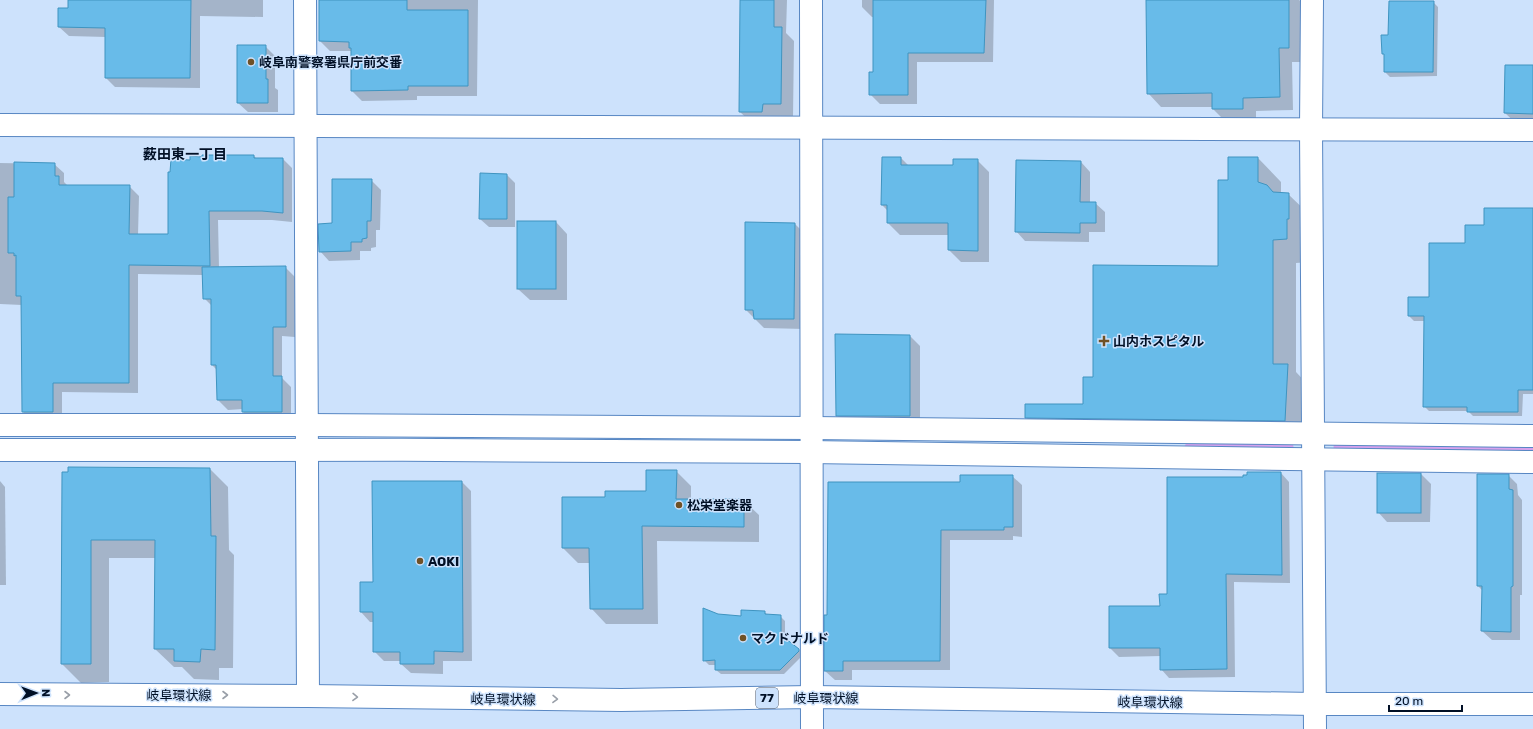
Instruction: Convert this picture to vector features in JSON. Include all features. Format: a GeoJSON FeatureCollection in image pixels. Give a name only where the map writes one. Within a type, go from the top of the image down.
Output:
{"type":"FeatureCollection","features":[{"type":"Feature","properties":{"kind":"street"},"geometry":{"type":"LineString","coordinates":[[305,0],[308,696]]}},
{"type":"Feature","properties":{"kind":"street"},"geometry":{"type":"LineString","coordinates":[[811,0],[812,729]]}},
{"type":"Feature","properties":{"kind":"street"},"geometry":{"type":"LineString","coordinates":[[1312,0],[1311,129],[1315,729]]}},
{"type":"Feature","properties":{"kind":"street"},"geometry":{"type":"LineString","coordinates":[[0,125],[1533,130]]}},
{"type":"Feature","properties":{"kind":"street"},"geometry":{"type":"LineString","coordinates":[[0,425],[812,428],[1533,436]]}},
{"type":"Feature","properties":{"kind":"street"},"geometry":{"type":"LineString","coordinates":[[0,450],[306,449],[812,452],[1314,461],[1533,462]]}},
{"type":"Feature","properties":{"kind":"street","name":"岐阜環状線"},"geometry":{"type":"LineString","coordinates":[[0,694],[621,700],[812,697],[1314,704],[1533,704]]}},
{"type":"Feature","properties":{"kind":"building"},"geometry":{"type":"Polygon","coordinates":[[[68,0],[191,0],[190,78],[105,78],[105,28],[58,27],[58,8],[68,8],[68,0]]]}},
{"type":"Feature","properties":{"kind":"building"},"geometry":{"type":"Polygon","coordinates":[[[319,0],[407,0],[407,10],[468,10],[468,86],[408,86],[408,90],[351,91],[351,48],[349,48],[349,42],[319,41],[319,0]]]}},
{"type":"Feature","properties":{"kind":"building"},"geometry":{"type":"Polygon","coordinates":[[[740,0],[774,0],[774,27],[782,27],[781,104],[763,104],[762,112],[739,112],[740,0]]]}},
{"type":"Feature","properties":{"kind":"building"},"geometry":{"type":"Polygon","coordinates":[[[873,0],[986,0],[984,53],[908,53],[908,95],[869,95],[869,72],[873,72],[873,0]]]}},
{"type":"Feature","properties":{"kind":"building"},"geometry":{"type":"Polygon","coordinates":[[[1146,0],[1289,0],[1289,48],[1279,48],[1280,97],[1243,98],[1243,109],[1212,109],[1212,93],[1147,94],[1146,0]]]}},
{"type":"Feature","properties":{"kind":"building"},"geometry":{"type":"Polygon","coordinates":[[[1389,1],[1434,1],[1433,72],[1384,72],[1384,54],[1382,54],[1381,35],[1388,35],[1389,1]]]}},
{"type":"Feature","properties":{"kind":"building","name":"岐阜南警察署県庁前交番"},"geometry":{"type":"Polygon","coordinates":[[[237,45],[266,45],[268,103],[237,103],[237,45]]]}},
{"type":"Feature","properties":{"kind":"building"},"geometry":{"type":"Polygon","coordinates":[[[1505,65],[1533,65],[1533,114],[1504,113],[1505,65]]]}},
{"type":"Feature","properties":{"kind":"building"},"geometry":{"type":"Polygon","coordinates":[[[202,155],[254,155],[254,158],[283,158],[283,213],[262,211],[209,211],[210,266],[129,265],[129,383],[53,383],[53,412],[22,412],[21,296],[16,296],[16,255],[14,256],[14,253],[8,253],[8,197],[14,197],[14,162],[55,163],[55,176],[59,176],[59,185],[130,185],[129,234],[168,234],[168,172],[170,172],[171,159],[190,160],[190,156],[202,157],[202,155]]]}},
{"type":"Feature","properties":{"kind":"building"},"geometry":{"type":"Polygon","coordinates":[[[882,157],[901,157],[901,165],[953,165],[953,159],[978,159],[978,251],[948,250],[948,223],[887,223],[887,205],[881,205],[882,157]]]}},
{"type":"Feature","properties":{"kind":"building"},"geometry":{"type":"Polygon","coordinates":[[[1228,157],[1258,157],[1258,182],[1267,185],[1273,192],[1289,193],[1287,239],[1273,240],[1273,364],[1288,364],[1285,421],[1025,418],[1025,404],[1083,404],[1083,377],[1093,377],[1093,265],[1218,266],[1218,180],[1228,180],[1228,157]]]}},
{"type":"Feature","properties":{"kind":"building"},"geometry":{"type":"Polygon","coordinates":[[[1016,160],[1081,161],[1080,202],[1096,202],[1096,223],[1080,223],[1080,233],[1015,232],[1016,160]]]}},
{"type":"Feature","properties":{"kind":"building"},"geometry":{"type":"Polygon","coordinates":[[[480,173],[507,174],[507,219],[479,219],[480,173]]]}},
{"type":"Feature","properties":{"kind":"building"},"geometry":{"type":"Polygon","coordinates":[[[332,179],[372,179],[371,221],[367,221],[367,238],[362,239],[362,242],[351,242],[351,251],[319,252],[318,224],[332,223],[332,179]]]}},
{"type":"Feature","properties":{"kind":"building"},"geometry":{"type":"Polygon","coordinates":[[[1484,208],[1533,208],[1533,390],[1518,390],[1518,412],[1467,412],[1467,407],[1423,407],[1424,316],[1408,316],[1408,297],[1429,297],[1429,243],[1465,243],[1465,225],[1484,225],[1484,208]]]}},
{"type":"Feature","properties":{"kind":"building"},"geometry":{"type":"Polygon","coordinates":[[[517,221],[556,221],[556,289],[517,289],[517,221]]]}},
{"type":"Feature","properties":{"kind":"building"},"geometry":{"type":"Polygon","coordinates":[[[745,222],[795,223],[794,319],[754,319],[753,310],[745,310],[745,222]]]}},
{"type":"Feature","properties":{"kind":"building"},"geometry":{"type":"Polygon","coordinates":[[[286,266],[286,327],[273,327],[273,376],[282,376],[282,412],[242,412],[242,400],[217,400],[216,365],[211,365],[211,299],[203,299],[202,267],[286,266]]]}},
{"type":"Feature","properties":{"kind":"building"},"geometry":{"type":"Polygon","coordinates":[[[835,334],[910,335],[910,416],[836,416],[835,334]]]}},
{"type":"Feature","properties":{"kind":"building"},"geometry":{"type":"Polygon","coordinates":[[[68,467],[210,468],[211,536],[216,536],[215,650],[201,649],[200,662],[174,661],[174,649],[154,649],[155,540],[91,540],[91,664],[61,664],[62,472],[68,472],[68,467]]]}},
{"type":"Feature","properties":{"kind":"building"},"geometry":{"type":"Polygon","coordinates":[[[646,470],[677,470],[676,499],[744,499],[744,527],[642,526],[643,609],[590,609],[589,548],[562,548],[562,497],[605,497],[605,491],[646,491],[646,470]]]}},
{"type":"Feature","properties":{"kind":"building"},"geometry":{"type":"Polygon","coordinates":[[[1247,472],[1281,472],[1282,575],[1226,574],[1227,669],[1160,670],[1160,648],[1109,648],[1109,606],[1160,606],[1159,594],[1167,594],[1167,477],[1243,477],[1243,475],[1247,475],[1247,472]]]}},
{"type":"Feature","properties":{"kind":"building"},"geometry":{"type":"Polygon","coordinates":[[[1377,473],[1421,473],[1421,513],[1377,513],[1377,473]]]}},
{"type":"Feature","properties":{"kind":"building"},"geometry":{"type":"Polygon","coordinates":[[[1477,474],[1509,474],[1509,489],[1513,490],[1513,586],[1511,587],[1511,632],[1481,631],[1482,586],[1477,586],[1477,474]]]}},
{"type":"Feature","properties":{"kind":"building"},"geometry":{"type":"Polygon","coordinates":[[[960,475],[1013,475],[1013,527],[1004,527],[1004,530],[941,530],[940,661],[843,661],[843,671],[824,671],[824,615],[827,615],[828,482],[960,482],[960,475]]]}},
{"type":"Feature","properties":{"kind":"building"},"geometry":{"type":"Polygon","coordinates":[[[372,481],[462,481],[463,652],[434,651],[434,664],[400,664],[400,652],[373,652],[373,612],[360,612],[360,582],[373,582],[372,481]]]}},
{"type":"Feature","properties":{"kind":"building"},"geometry":{"type":"Polygon","coordinates":[[[703,608],[718,614],[741,616],[741,610],[765,611],[765,614],[781,615],[781,635],[799,649],[799,651],[780,670],[715,670],[715,660],[703,661],[703,608]]]}},
{"type":"Feature","properties":{"kind":"waterway"},"geometry":{"type":"LineString","coordinates":[[1188,447],[1290,447]]}},
{"type":"Feature","properties":{"kind":"waterway"},"geometry":{"type":"LineString","coordinates":[[1337,447],[1533,448]]}},
{"type":"Feature","properties":{"kind":"place","name":"岐阜南警察署県庁前交番"},"geometry":{"type":"Point","coordinates":[251,62]}},
{"type":"Feature","properties":{"kind":"place","name":"山内ホスピタル"},"geometry":{"type":"Point","coordinates":[1104,341]}},
{"type":"Feature","properties":{"kind":"place","name":"松栄堂楽器"},"geometry":{"type":"Point","coordinates":[679,505]}},
{"type":"Feature","properties":{"kind":"place","name":"AOKI"},"geometry":{"type":"Point","coordinates":[420,561]}},
{"type":"Feature","properties":{"kind":"place","name":"マクドナルド"},"geometry":{"type":"Point","coordinates":[743,638]}},
{"type":"Feature","properties":{"kind":"district","name":"薮田東一丁目"},"geometry":{"type":"Point","coordinates":[185,154]}}]}
